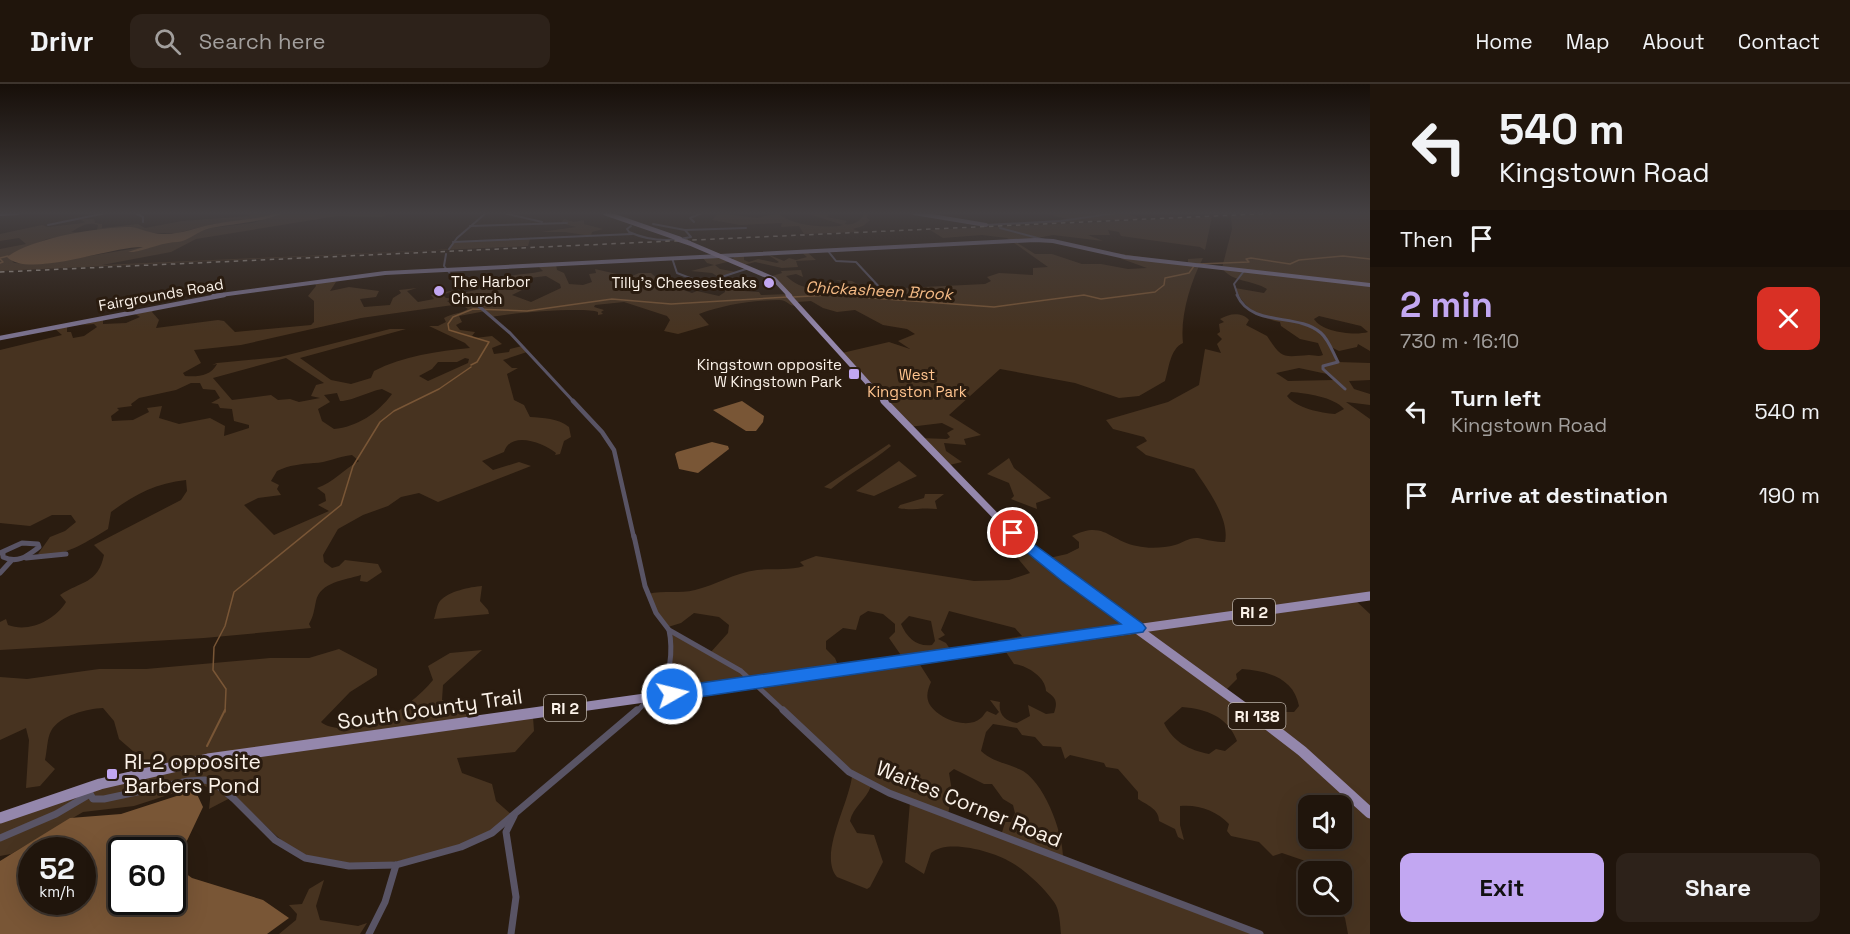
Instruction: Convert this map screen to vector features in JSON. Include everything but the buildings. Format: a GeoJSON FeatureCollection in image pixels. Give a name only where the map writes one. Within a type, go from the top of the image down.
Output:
{"type":"FeatureCollection","features":[{"type":"Feature","properties":{"kind":"main road","name":"RI 138"},"geometry":{"type":"LineString","coordinates":[[711,253],[774,279],[906,425],[1017,538],[1067,578],[1302,751],[1370,813]]}},
{"type":"Feature","properties":{"kind":"main road","name":"South County Trail"},"geometry":{"type":"LineString","coordinates":[[0,818],[208,759],[1370,596]]}},
{"type":"Feature","properties":{"kind":"street","name":"Fairgrounds Road"},"geometry":{"type":"LineString","coordinates":[[0,338],[207,297],[375,274],[792,253]]}},
{"type":"Feature","properties":{"kind":"street"},"geometry":{"type":"LineString","coordinates":[[829,253],[836,261],[856,262],[882,290]]}},
{"type":"Feature","properties":{"kind":"street","name":"Fairgrounds Road"},"geometry":{"type":"LineString","coordinates":[[1098,253],[1370,285]]}},
{"type":"Feature","properties":{"kind":"street"},"geometry":{"type":"LineString","coordinates":[[446,254],[443,264],[448,270]]}},
{"type":"Feature","properties":{"kind":"street"},"geometry":{"type":"LineString","coordinates":[[672,258],[677,273],[702,283],[749,268]]}},
{"type":"Feature","properties":{"kind":"street","name":"Waites Corner Road"},"geometry":{"type":"LineString","coordinates":[[448,270],[482,309],[510,333],[601,431],[614,450],[645,586],[654,610],[669,630],[732,665],[858,778],[975,826],[1260,934]]}},
{"type":"Feature","properties":{"kind":"street"},"geometry":{"type":"LineString","coordinates":[[1244,271],[1234,284],[1239,300],[1264,318],[1307,326],[1319,332],[1338,362],[1323,366],[1323,369],[1345,389]]}},
{"type":"Feature","properties":{"kind":"street"},"geometry":{"type":"LineString","coordinates":[[23,559],[33,553],[38,544],[22,543],[2,553],[3,557],[11,561],[66,554]]}},
{"type":"Feature","properties":{"kind":"street"},"geometry":{"type":"LineString","coordinates":[[0,573],[11,561]]}},
{"type":"Feature","properties":{"kind":"street"},"geometry":{"type":"LineString","coordinates":[[0,838],[56,814],[89,791],[93,800],[104,799],[188,781],[205,780],[216,784],[234,799],[275,840],[305,858],[350,866],[396,865],[478,841],[515,813],[665,687],[672,646],[669,630]]}},
{"type":"Feature","properties":{"kind":"street"},"geometry":{"type":"LineString","coordinates":[[511,934],[516,914],[506,832],[515,813]]}},
{"type":"Feature","properties":{"kind":"street"},"geometry":{"type":"LineString","coordinates":[[369,934],[385,902],[396,865]]}},
{"type":"Feature","properties":{"kind":"green space"},"geometry":{"type":"Polygon","coordinates":[[[0,253],[16,253],[8,256],[14,263],[42,264],[109,253],[167,253],[102,265],[387,253],[0,271],[0,253]]]}},
{"type":"Feature","properties":{"kind":"green space"},"geometry":{"type":"Polygon","coordinates":[[[802,253],[808,253],[816,260],[796,261],[798,267],[782,268],[755,262],[744,265],[731,261],[715,265],[720,269],[736,272],[720,278],[712,273],[691,271],[714,265],[707,263],[702,257],[727,259],[744,255],[744,260],[749,262],[758,259],[777,263],[779,262],[767,254],[784,261],[789,258],[796,260],[807,257],[802,253]]]}},
{"type":"Feature","properties":{"kind":"green space","name":"West Kingston Park"},"geometry":{"type":"Polygon","coordinates":[[[1028,253],[1052,254],[1082,264],[1101,264],[1128,269],[1147,268],[1122,259],[1115,253],[1188,264],[1188,259],[1203,258],[1187,300],[1183,322],[1183,343],[1173,354],[1165,381],[1139,396],[1119,398],[1075,383],[1000,369],[949,415],[981,435],[964,439],[966,445],[944,443],[946,451],[962,462],[945,466],[919,438],[947,439],[950,437],[947,433],[954,429],[942,423],[909,427],[912,425],[842,353],[889,342],[910,349],[898,341],[915,334],[907,329],[883,325],[855,310],[837,312],[811,301],[797,302],[800,306],[779,300],[748,302],[699,314],[709,325],[678,334],[664,331],[670,320],[667,316],[624,302],[595,305],[594,307],[604,310],[601,312],[603,314],[598,315],[598,312],[563,310],[492,317],[486,311],[459,316],[462,322],[456,325],[460,330],[475,332],[472,336],[475,338],[492,336],[502,344],[492,348],[494,354],[509,352],[510,349],[522,346],[527,352],[503,360],[512,368],[518,368],[507,374],[514,400],[524,405],[530,417],[555,420],[569,427],[571,437],[564,441],[560,454],[555,455],[556,453],[551,449],[536,442],[513,441],[504,452],[482,461],[493,470],[519,462],[531,466],[438,502],[419,493],[401,497],[388,506],[363,515],[338,529],[323,555],[324,562],[332,568],[339,566],[345,560],[378,564],[382,572],[367,582],[360,581],[361,575],[334,583],[322,590],[318,595],[309,624],[311,628],[204,638],[0,650],[0,622],[6,619],[8,625],[24,627],[33,626],[48,619],[66,602],[60,595],[88,581],[98,572],[104,555],[94,545],[181,500],[187,491],[186,480],[146,491],[111,512],[108,529],[74,548],[57,554],[38,554],[50,537],[65,531],[76,522],[71,515],[52,515],[30,526],[0,523],[0,350],[62,335],[54,328],[67,326],[67,332],[71,332],[73,338],[84,336],[97,327],[94,324],[82,325],[103,320],[103,324],[126,323],[140,317],[135,314],[154,310],[152,312],[159,320],[156,328],[218,320],[224,321],[235,332],[311,325],[314,322],[314,301],[308,296],[316,286],[315,283],[334,280],[336,282],[330,291],[349,287],[379,291],[376,297],[360,299],[364,307],[390,305],[393,298],[401,293],[399,290],[417,288],[407,291],[418,302],[434,299],[431,295],[455,290],[443,295],[446,298],[457,298],[447,301],[453,305],[361,318],[241,345],[194,350],[201,363],[183,373],[185,376],[199,376],[211,371],[217,364],[212,365],[217,363],[280,357],[390,329],[406,329],[300,358],[331,380],[351,384],[371,378],[374,371],[409,358],[470,348],[465,343],[429,326],[438,326],[446,322],[444,318],[468,309],[465,307],[503,299],[472,299],[466,292],[507,284],[482,279],[543,271],[537,265],[556,264],[557,270],[564,273],[569,284],[583,285],[592,282],[589,274],[596,273],[595,269],[630,277],[639,273],[651,273],[661,282],[692,293],[697,291],[719,296],[725,292],[725,285],[738,285],[739,283],[734,282],[739,279],[752,284],[744,288],[744,291],[759,292],[761,295],[789,294],[772,276],[782,273],[781,271],[801,270],[803,277],[796,274],[786,276],[806,287],[820,287],[820,284],[810,282],[824,280],[824,284],[836,291],[854,286],[835,280],[852,281],[862,287],[861,292],[868,296],[905,296],[903,288],[985,284],[991,281],[987,277],[999,273],[1033,275],[1033,268],[1048,267],[1028,253]],[[546,276],[513,280],[512,286],[522,290],[512,295],[531,302],[561,288],[560,284],[546,276]],[[286,358],[213,378],[232,400],[271,395],[278,400],[290,399],[299,402],[320,398],[311,396],[316,385],[324,383],[286,358]],[[465,358],[457,362],[438,362],[432,369],[419,376],[428,381],[468,363],[469,359],[465,358]],[[191,383],[176,390],[139,398],[131,404],[132,406],[117,408],[119,410],[111,416],[112,421],[133,420],[149,412],[147,408],[162,406],[159,418],[179,424],[210,418],[225,426],[224,436],[249,428],[249,425],[234,421],[232,409],[220,408],[218,404],[211,403],[220,398],[215,390],[203,389],[200,383],[191,383]],[[382,389],[344,401],[340,401],[337,393],[324,395],[330,402],[318,409],[322,421],[334,429],[359,422],[380,407],[392,394],[382,389]],[[352,455],[323,462],[295,465],[277,471],[271,481],[279,485],[277,489],[281,495],[258,498],[244,505],[274,535],[329,511],[318,505],[326,501],[325,494],[317,488],[359,461],[352,455]]]}},
{"type":"Feature","properties":{"kind":"green space"},"geometry":{"type":"Polygon","coordinates":[[[1226,253],[1370,253],[1370,351],[1358,344],[1357,347],[1339,351],[1331,347],[1338,362],[1370,363],[1370,380],[1349,381],[1354,389],[1370,394],[1370,405],[1346,402],[1370,419],[1370,597],[1354,599],[1370,614],[1370,934],[1348,934],[1343,915],[1352,915],[1352,861],[1305,861],[1282,853],[1273,856],[1259,842],[1231,836],[1227,831],[1229,824],[1224,819],[1200,807],[1180,806],[1180,825],[1184,840],[1178,837],[1175,829],[1159,821],[1157,813],[1152,808],[1138,799],[1138,792],[1118,769],[1106,767],[1104,763],[1070,755],[1065,759],[1061,747],[1043,746],[1035,737],[1022,735],[1017,728],[993,724],[986,732],[981,751],[995,760],[1019,769],[1037,784],[1056,823],[1063,859],[1257,934],[1061,934],[1059,913],[1054,902],[1031,877],[1006,859],[972,848],[949,847],[931,853],[924,874],[905,862],[910,802],[871,786],[850,821],[857,833],[874,835],[883,862],[867,889],[837,877],[832,867],[831,856],[836,829],[852,776],[753,683],[663,691],[672,647],[671,632],[710,653],[728,633],[729,625],[719,617],[694,613],[681,623],[668,627],[656,613],[648,594],[695,590],[757,570],[798,568],[804,566],[800,562],[816,556],[974,581],[1009,580],[1030,573],[1004,542],[1029,547],[1045,559],[1067,554],[1079,548],[1079,542],[1072,536],[1092,530],[1146,548],[1171,546],[1195,538],[1225,542],[1226,533],[1221,514],[1194,469],[1146,455],[1136,447],[1147,441],[1144,437],[1113,429],[1106,420],[1168,402],[1199,385],[1205,349],[1221,353],[1217,344],[1222,339],[1217,334],[1220,332],[1219,324],[1224,322],[1220,319],[1227,316],[1238,314],[1246,317],[1249,320],[1246,325],[1267,336],[1276,349],[1284,355],[1323,355],[1318,343],[1300,339],[1281,326],[1280,322],[1265,318],[1253,311],[1235,288],[1264,293],[1267,289],[1226,273],[1222,268],[1226,253]],[[1319,316],[1314,319],[1331,330],[1368,332],[1361,326],[1319,316]],[[1299,368],[1276,373],[1288,381],[1334,380],[1327,374],[1299,368]],[[1291,392],[1287,396],[1302,407],[1335,414],[1344,409],[1334,401],[1319,396],[1291,392]],[[868,611],[860,616],[856,630],[843,628],[826,641],[826,649],[835,658],[840,670],[905,661],[889,638],[895,632],[895,624],[883,614],[868,611]],[[949,611],[941,630],[945,635],[938,639],[946,643],[954,655],[917,660],[931,682],[928,702],[934,710],[940,715],[962,723],[975,721],[987,711],[996,715],[999,712],[990,700],[1000,702],[1003,716],[1017,723],[1030,716],[1028,705],[1046,714],[1054,713],[1055,700],[1046,691],[1043,681],[1029,669],[1014,664],[998,640],[1022,636],[1015,628],[949,611]],[[909,616],[901,624],[906,633],[917,643],[932,645],[935,641],[931,621],[909,616]],[[1242,669],[1236,674],[1237,679],[1225,691],[1262,719],[1274,712],[1294,712],[1299,706],[1296,696],[1286,683],[1270,674],[1242,669]],[[1182,707],[1164,723],[1182,744],[1209,754],[1216,749],[1225,751],[1237,741],[1228,726],[1216,716],[1208,712],[1182,707]],[[954,769],[949,773],[952,791],[948,815],[1001,836],[1005,822],[1011,822],[1015,813],[1013,805],[1003,799],[992,784],[984,784],[954,769]]]}},
{"type":"Feature","properties":{"kind":"green space"},"geometry":{"type":"Polygon","coordinates":[[[889,444],[891,446],[884,452],[831,489],[824,487],[889,444]]]}},
{"type":"Feature","properties":{"kind":"green space"},"geometry":{"type":"Polygon","coordinates":[[[1009,458],[1014,468],[1051,498],[1036,503],[1037,509],[1011,499],[1014,496],[1009,483],[987,474],[1009,458]]]}},
{"type":"Feature","properties":{"kind":"green space"},"geometry":{"type":"Polygon","coordinates":[[[899,461],[917,476],[874,496],[856,491],[899,461]]]}},
{"type":"Feature","properties":{"kind":"green space"},"geometry":{"type":"Polygon","coordinates":[[[925,494],[944,494],[935,501],[937,509],[898,508],[900,505],[924,498],[925,494]]]}},
{"type":"Feature","properties":{"kind":"green space"},"geometry":{"type":"Polygon","coordinates":[[[482,586],[480,601],[489,614],[434,619],[438,604],[444,598],[460,590],[482,586]]]}},
{"type":"Feature","properties":{"kind":"green space"},"geometry":{"type":"Polygon","coordinates":[[[339,649],[377,669],[377,675],[350,692],[321,722],[333,727],[350,728],[376,724],[409,703],[433,680],[428,666],[450,653],[482,650],[443,685],[442,700],[459,706],[472,721],[533,717],[534,731],[515,752],[457,758],[462,773],[492,784],[496,801],[513,816],[479,839],[433,854],[386,863],[340,863],[318,859],[290,847],[232,797],[209,809],[211,790],[202,784],[134,806],[83,812],[40,837],[18,837],[18,850],[0,856],[0,818],[145,770],[139,766],[134,752],[119,739],[114,721],[103,708],[82,711],[55,725],[49,737],[45,760],[55,769],[40,786],[26,788],[29,740],[26,728],[0,740],[0,677],[27,679],[99,669],[146,669],[270,658],[309,658],[339,649]]]}},
{"type":"Feature","properties":{"kind":"green space"},"geometry":{"type":"Polygon","coordinates":[[[324,880],[316,906],[320,920],[358,926],[367,923],[360,934],[279,934],[296,920],[297,914],[289,905],[302,904],[309,889],[324,880]]]}},
{"type":"Feature","properties":{"kind":"shaded area"},"geometry":{"type":"Polygon","coordinates":[[[14,253],[106,253],[33,265],[18,263],[7,257],[14,253]]]}},
{"type":"Feature","properties":{"kind":"shaded area"},"geometry":{"type":"Polygon","coordinates":[[[742,401],[764,416],[763,422],[756,431],[746,431],[713,410],[742,401]]]}},
{"type":"Feature","properties":{"kind":"shaded area"},"geometry":{"type":"Polygon","coordinates":[[[712,442],[728,446],[729,449],[698,473],[679,469],[675,454],[677,452],[712,442]]]}},
{"type":"Feature","properties":{"kind":"shaded area"},"geometry":{"type":"Polygon","coordinates":[[[195,790],[203,807],[186,843],[186,837],[108,837],[108,915],[186,915],[186,874],[192,878],[263,900],[289,918],[267,934],[0,934],[0,861],[18,850],[18,915],[96,915],[96,837],[39,837],[70,818],[121,814],[195,790]]]}},
{"type":"Feature","properties":{"kind":"waterway"},"geometry":{"type":"LineString","coordinates":[[0,258],[8,256]]}},
{"type":"Feature","properties":{"kind":"waterway","name":"Chickasheen Brook"},"geometry":{"type":"LineString","coordinates":[[1198,264],[1249,262],[1246,259],[1251,258],[1290,264],[1299,260],[1343,256],[1370,259]]}},
{"type":"Feature","properties":{"kind":"waterway"},"geometry":{"type":"LineString","coordinates":[[0,259],[3,262],[0,263]]}},
{"type":"Feature","properties":{"kind":"waterway","name":"Chickasheen Brook"},"geometry":{"type":"LineString","coordinates":[[793,297],[831,295],[994,307],[1084,295],[1101,299],[1155,292],[1164,285],[1165,278],[1189,273],[1194,266]]}},
{"type":"Feature","properties":{"kind":"waterway","name":"Chickasheen Brook"},"geometry":{"type":"LineString","coordinates":[[471,365],[477,362],[489,342],[449,330],[448,324],[453,317],[473,309],[527,311],[612,299],[671,304],[788,297]]}},
{"type":"Feature","properties":{"kind":"waterway","name":"Chickasheen Brook"},"geometry":{"type":"LineString","coordinates":[[225,712],[226,689],[213,670],[214,647],[225,626],[234,592],[341,505],[353,466],[380,422],[394,411],[439,389],[471,367]]}},
{"type":"Feature","properties":{"kind":"waterway","name":"Chickasheen Brook"},"geometry":{"type":"LineString","coordinates":[[207,746],[225,710]]}},
{"type":"Feature","properties":{"kind":"railway"},"geometry":{"type":"LineString","coordinates":[[0,272],[419,253]]}},
{"type":"Feature","properties":{"kind":"place","name":"Tilly's Cheesesteaks"},"geometry":{"type":"Point","coordinates":[769,283]}},
{"type":"Feature","properties":{"kind":"place","name":"The Harbor Church"},"geometry":{"type":"Point","coordinates":[439,291]}},
{"type":"Feature","properties":{"kind":"place","name":"Kingstown opposite W Kingstown Park"},"geometry":{"type":"Point","coordinates":[854,374]}},
{"type":"Feature","properties":{"kind":"place","name":"RI-2 opposite Barbers Pond"},"geometry":{"type":"Point","coordinates":[112,774]}},
{"type":"Feature","properties":{"kind":"route"},"geometry":{"type":"LineString","coordinates":[[672,694],[1137,628],[1067,578],[1013,533]]}}]}
